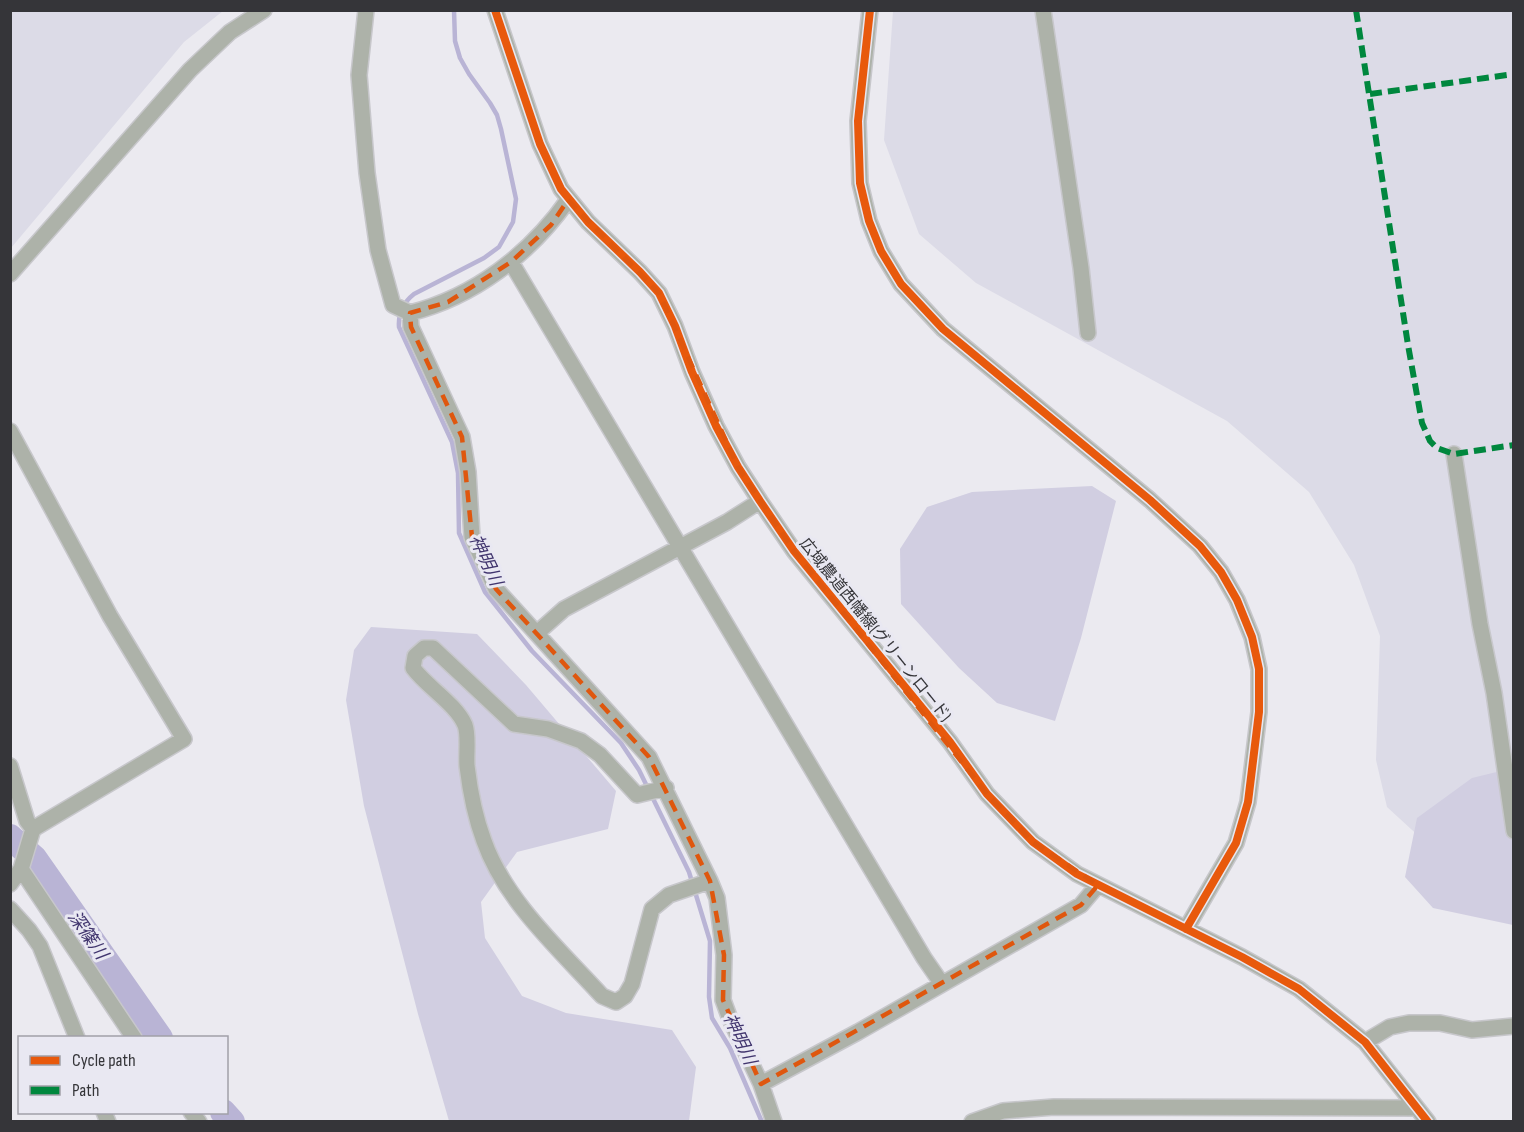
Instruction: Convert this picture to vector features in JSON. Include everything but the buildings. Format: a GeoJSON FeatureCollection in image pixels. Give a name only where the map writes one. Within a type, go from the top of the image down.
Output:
{"type":"FeatureCollection","features":[{"type":"Feature","properties":{"kind":"street"},"geometry":{"type":"LineString","coordinates":[[10,274],[190,70],[230,32],[264,10]]}},
{"type":"Feature","properties":{"kind":"street"},"geometry":{"type":"LineString","coordinates":[[366,10],[359,75],[367,173],[378,250],[393,305],[410,313],[448,302],[511,262],[551,225],[568,200]]}},
{"type":"Feature","properties":{"kind":"street","name":"広域農道西幡線(グリーンロード)"},"geometry":{"type":"LineString","coordinates":[[495,10],[540,144],[561,189],[568,200],[658,293],[675,326],[716,426],[760,501],[794,551],[950,742],[987,794],[1033,842],[1077,874],[1242,957],[1299,989],[1365,1042],[1428,1122]]}},
{"type":"Feature","properties":{"kind":"street"},"geometry":{"type":"LineString","coordinates":[[870,10],[858,121],[860,183],[869,222],[896,276],[943,329],[1150,500],[1200,546],[1221,572],[1238,600],[1252,637],[1259,669],[1259,712],[1248,802],[1236,843],[1186,929]]}},
{"type":"Feature","properties":{"kind":"street"},"geometry":{"type":"LineString","coordinates":[[1042,10],[1081,268],[1088,333]]}},
{"type":"Feature","properties":{"kind":"street"},"geometry":{"type":"LineString","coordinates":[[511,262],[924,958],[942,984]]}},
{"type":"Feature","properties":{"kind":"street"},"geometry":{"type":"LineString","coordinates":[[410,313],[411,327],[462,438],[468,472],[472,537],[496,589],[649,757],[657,790],[700,884],[717,898],[724,955],[723,1000],[761,1084],[774,1122]]}},
{"type":"Feature","properties":{"kind":"street"},"geometry":{"type":"LineString","coordinates":[[10,431],[110,616],[184,739],[33,829],[21,869],[10,884]]}},
{"type":"Feature","properties":{"kind":"street"},"geometry":{"type":"LineString","coordinates":[[1454,454],[1480,624],[1494,693],[1514,831]]}},
{"type":"Feature","properties":{"kind":"street"},"geometry":{"type":"LineString","coordinates":[[537,633],[564,609],[681,547],[760,501]]}},
{"type":"Feature","properties":{"kind":"street"},"geometry":{"type":"LineString","coordinates":[[657,790],[637,795],[600,754],[580,741],[548,729],[514,724],[433,648],[424,648],[415,656],[413,668],[421,679],[458,713],[465,726],[467,766],[474,808],[484,842],[499,872],[530,918],[602,996],[616,1002],[625,996],[632,984],[652,909],[669,894],[700,884]]}},
{"type":"Feature","properties":{"kind":"street"},"geometry":{"type":"LineString","coordinates":[[10,766],[27,821],[33,829]]}},
{"type":"Feature","properties":{"kind":"street"},"geometry":{"type":"LineString","coordinates":[[21,869],[133,1036]]}},
{"type":"Feature","properties":{"kind":"street"},"geometry":{"type":"LineString","coordinates":[[761,1084],[858,1032],[1081,905],[1098,885]]}},
{"type":"Feature","properties":{"kind":"street"},"geometry":{"type":"LineString","coordinates":[[10,909],[30,930],[40,946],[76,1036]]}},
{"type":"Feature","properties":{"kind":"street"},"geometry":{"type":"LineString","coordinates":[[1365,1042],[1390,1027],[1409,1023],[1440,1023],[1472,1030],[1514,1026]]}},
{"type":"Feature","properties":{"kind":"street"},"geometry":{"type":"LineString","coordinates":[[972,1122],[1003,1111],[1054,1107],[1417,1108]]}},
{"type":"Feature","properties":{"kind":"highlighted area"},"geometry":{"type":"Polygon","coordinates":[[[568,200],[659,293],[738,467],[794,551],[987,794],[1033,842],[1098,885],[1081,905],[761,1084],[723,1000],[724,955],[710,881],[649,757],[496,589],[472,537],[462,437],[411,327],[410,313],[448,302],[511,262],[551,225],[568,200]]]}},
{"type":"Feature","properties":{"kind":"shaded area"},"geometry":{"type":"Polygon","coordinates":[[[11,10],[223,11],[184,42],[11,248],[11,10]]]}},
{"type":"Feature","properties":{"kind":"shaded area"},"geometry":{"type":"Polygon","coordinates":[[[893,11],[1513,11],[1513,865],[1436,852],[1387,807],[1376,760],[1380,636],[1354,565],[1309,492],[1227,421],[976,283],[919,234],[884,140],[893,11]]]}},
{"type":"Feature","properties":{"kind":"shaded area"},"geometry":{"type":"Polygon","coordinates":[[[1092,486],[1116,501],[1081,638],[1055,721],[997,703],[959,668],[901,604],[900,549],[927,507],[972,492],[1092,486]]]}},
{"type":"Feature","properties":{"kind":"shaded area"},"geometry":{"type":"Polygon","coordinates":[[[371,627],[477,634],[526,685],[616,791],[608,829],[517,852],[481,902],[485,938],[522,996],[566,1013],[672,1030],[696,1067],[689,1121],[449,1121],[418,1014],[364,806],[346,700],[354,650],[371,627]]]}},
{"type":"Feature","properties":{"kind":"shaded area"},"geometry":{"type":"Polygon","coordinates":[[[1513,768],[1513,925],[1433,908],[1405,877],[1417,818],[1472,778],[1513,768]]]}},
{"type":"Feature","properties":{"kind":"waterway","name":"神明川"},"geometry":{"type":"LineString","coordinates":[[454,10],[455,41],[460,58],[497,115],[501,129],[516,199],[513,222],[499,247],[484,258],[410,297],[401,313],[399,327],[452,442],[458,473],[459,533],[485,592],[532,651],[621,743],[639,770],[689,872],[710,941],[709,997],[712,1018],[730,1048],[762,1122]]}},
{"type":"Feature","properties":{"kind":"waterway","name":"深篠川"},"geometry":{"type":"LineString","coordinates":[[10,837],[34,858],[159,1036]]}},
{"type":"Feature","properties":{"kind":"waterway","name":"深篠川"},"geometry":{"type":"LineString","coordinates":[[225,1114],[232,1122]]}},
{"type":"Feature","properties":{"kind":"marked path"},"geometry":{"type":"LineString","coordinates":[[1356,10],[1422,423],[1430,441],[1437,448],[1454,454],[1514,445]]}},
{"type":"Feature","properties":{"kind":"marked path"},"geometry":{"type":"LineString","coordinates":[[1370,94],[1514,74]]}},
{"type":"Feature","properties":{"kind":"cycle path"},"geometry":{"type":"LineString","coordinates":[[495,10],[540,144],[561,189],[588,222],[659,293],[716,426],[760,501],[794,551],[950,742],[987,794],[1033,842],[1077,874],[1242,957],[1299,989],[1365,1042],[1428,1122]]}},
{"type":"Feature","properties":{"kind":"cycle path"},"geometry":{"type":"LineString","coordinates":[[870,10],[858,121],[860,183],[869,221],[881,251],[901,284],[943,329],[1150,500],[1200,546],[1221,572],[1237,600],[1252,637],[1259,669],[1259,712],[1248,802],[1236,843],[1186,929]]}}]}
